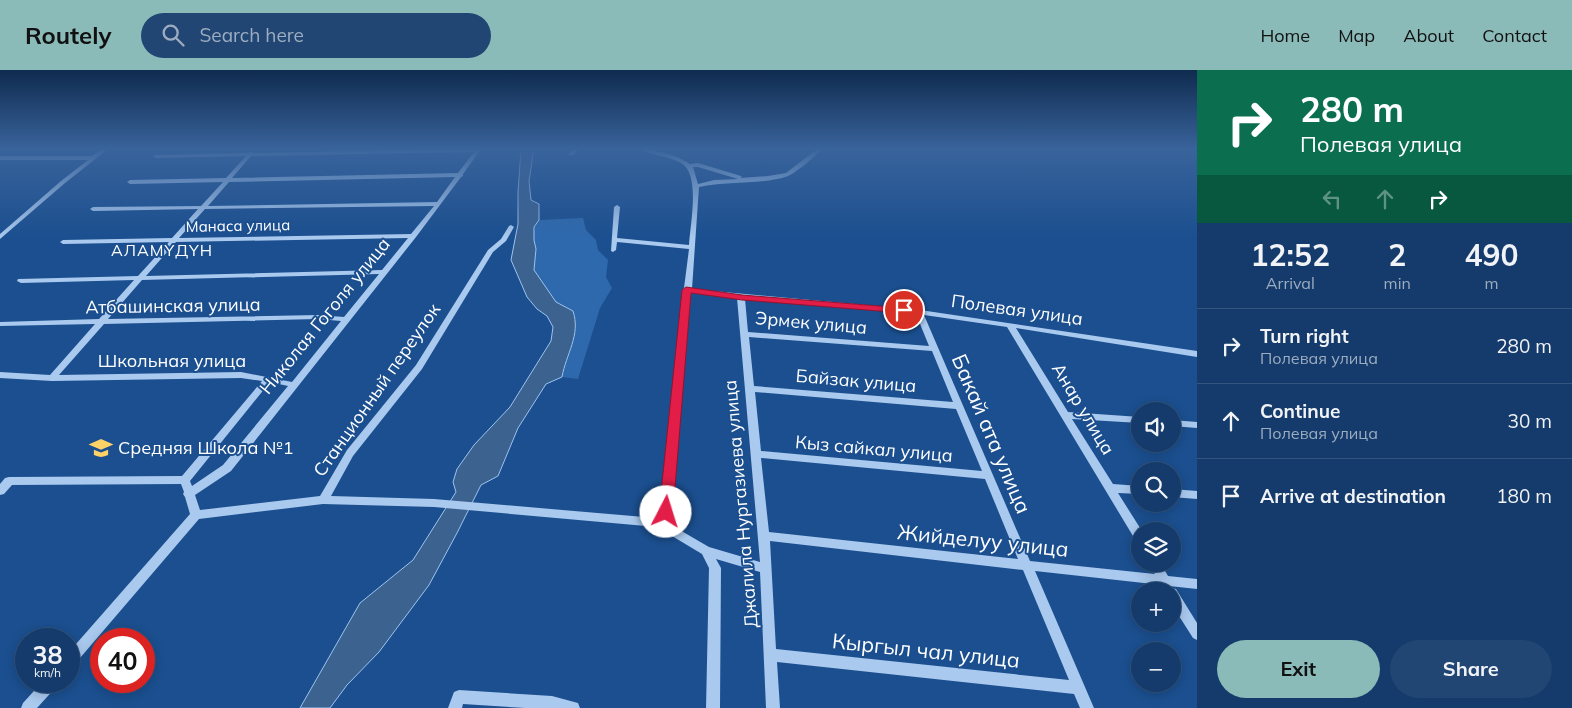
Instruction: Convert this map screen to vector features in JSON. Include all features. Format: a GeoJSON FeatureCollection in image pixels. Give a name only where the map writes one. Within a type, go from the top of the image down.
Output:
{"type":"FeatureCollection","features":[{"type":"Feature","properties":{"kind":"street"},"geometry":{"type":"LineString","coordinates":[[0,237],[3,232],[67,179]]}},
{"type":"Feature","properties":{"kind":"street"},"geometry":{"type":"LineString","coordinates":[[52,378],[228,179]]}},
{"type":"Feature","properties":{"kind":"street"},"geometry":{"type":"LineString","coordinates":[[130,182],[241,179]]}},
{"type":"Feature","properties":{"kind":"street","name":"Николая Гоголя улица"},"geometry":{"type":"LineString","coordinates":[[188,494],[227,468],[458,179]]}},
{"type":"Feature","properties":{"kind":"street"},"geometry":{"type":"LineString","coordinates":[[694,179],[696,186],[692,247],[686,290],[666,512],[660,523],[706,551],[766,569]]}},
{"type":"Feature","properties":{"kind":"street"},"geometry":{"type":"LineString","coordinates":[[696,186],[714,182],[755,179]]}},
{"type":"Feature","properties":{"kind":"street"},"geometry":{"type":"LineString","coordinates":[[93,209],[439,204]]}},
{"type":"Feature","properties":{"kind":"street"},"geometry":{"type":"LineString","coordinates":[[614,250],[617,207]]}},
{"type":"Feature","properties":{"kind":"street","name":"Станционный переулок"},"geometry":{"type":"LineString","coordinates":[[323,500],[350,453],[419,367],[490,251],[504,240],[511,227]]}},
{"type":"Feature","properties":{"kind":"street","name":"Манаса улица"},"geometry":{"type":"LineString","coordinates":[[63,242],[414,236]]}},
{"type":"Feature","properties":{"kind":"street"},"geometry":{"type":"LineString","coordinates":[[616,240],[692,247]]}},
{"type":"Feature","properties":{"kind":"street"},"geometry":{"type":"LineString","coordinates":[[21,281],[384,272]]}},
{"type":"Feature","properties":{"kind":"street","name":"Полевая улица"},"geometry":{"type":"LineString","coordinates":[[686,290],[742,298],[920,312],[1197,354]]}},
{"type":"Feature","properties":{"kind":"street","name":"Джалила Нургазиева улица"},"geometry":{"type":"LineString","coordinates":[[742,298],[764,536],[773,708]]}},
{"type":"Feature","properties":{"kind":"street","name":"Бакай ата улица"},"geometry":{"type":"LineString","coordinates":[[920,312],[1087,708]]}},
{"type":"Feature","properties":{"kind":"street","name":"Атбашинская улица"},"geometry":{"type":"LineString","coordinates":[[0,324],[318,317],[346,319]]}},
{"type":"Feature","properties":{"kind":"street","name":"Анар улица"},"geometry":{"type":"LineString","coordinates":[[1010,325],[1067,415],[1131,523]]}},
{"type":"Feature","properties":{"kind":"street","name":"Эрмек улица"},"geometry":{"type":"LineString","coordinates":[[745,334],[935,349]]}},
{"type":"Feature","properties":{"kind":"street","name":"Школьная улица"},"geometry":{"type":"LineString","coordinates":[[0,375],[52,378],[241,374],[268,379],[185,480]]}},
{"type":"Feature","properties":{"kind":"street"},"geometry":{"type":"LineString","coordinates":[[268,379],[294,385]]}},
{"type":"Feature","properties":{"kind":"street","name":"Байзак улица"},"geometry":{"type":"LineString","coordinates":[[750,389],[959,406]]}},
{"type":"Feature","properties":{"kind":"street"},"geometry":{"type":"LineString","coordinates":[[1067,415],[1131,419]]}},
{"type":"Feature","properties":{"kind":"street"},"geometry":{"type":"LineString","coordinates":[[1181,424],[1197,425]]}},
{"type":"Feature","properties":{"kind":"street","name":"Кыз сайкал улица"},"geometry":{"type":"LineString","coordinates":[[756,454],[989,476]]}},
{"type":"Feature","properties":{"kind":"street"},"geometry":{"type":"LineString","coordinates":[[0,491],[9,481],[185,480],[196,515],[80,649]]}},
{"type":"Feature","properties":{"kind":"street"},"geometry":{"type":"LineString","coordinates":[[1110,488],[1131,489]]}},
{"type":"Feature","properties":{"kind":"street"},"geometry":{"type":"LineString","coordinates":[[1181,494],[1197,495]]}},
{"type":"Feature","properties":{"kind":"street","name":"Станционный переулок"},"geometry":{"type":"LineString","coordinates":[[196,515],[323,500],[434,503],[660,523]]}},
{"type":"Feature","properties":{"kind":"street","name":"Жийделуу улица"},"geometry":{"type":"LineString","coordinates":[[764,536],[1197,584]]}},
{"type":"Feature","properties":{"kind":"street"},"geometry":{"type":"LineString","coordinates":[[706,551],[715,568],[713,708]]}},
{"type":"Feature","properties":{"kind":"street"},"geometry":{"type":"LineString","coordinates":[[1160,572],[1165,580]]}},
{"type":"Feature","properties":{"kind":"street"},"geometry":{"type":"LineString","coordinates":[[1181,607],[1197,634]]}},
{"type":"Feature","properties":{"kind":"street","name":"Кыргыл чал улица"},"geometry":{"type":"LineString","coordinates":[[770,655],[1078,688]]}},
{"type":"Feature","properties":{"kind":"street"},"geometry":{"type":"LineString","coordinates":[[28,708],[41,693]]}},
{"type":"Feature","properties":{"kind":"street"},"geometry":{"type":"LineString","coordinates":[[455,708],[459,697],[552,704],[573,708]]}},
{"type":"Feature","properties":{"kind":"shaded area"},"geometry":{"type":"Polygon","coordinates":[[[519,179],[529,179],[531,200],[539,204],[539,220],[534,227],[536,249],[534,270],[556,302],[573,311],[575,320],[574,336],[562,377],[546,384],[518,428],[498,476],[481,485],[429,585],[379,652],[347,685],[330,708],[300,708],[360,603],[413,560],[456,492],[453,482],[457,469],[474,445],[510,407],[551,341],[553,327],[547,316],[537,309],[527,297],[511,260],[518,224],[519,179]]]}},
{"type":"Feature","properties":{"kind":"shaded area"},"geometry":{"type":"Polygon","coordinates":[[[583,218],[586,230],[596,240],[598,250],[608,260],[606,277],[612,288],[600,308],[578,379],[562,377],[574,336],[575,319],[573,311],[556,302],[534,270],[536,249],[534,227],[539,220],[583,218]]]}},
{"type":"Feature","properties":{"kind":"place","name":"Средняя Школа №1"},"geometry":{"type":"Point","coordinates":[101,448]}},
{"type":"Feature","properties":{"kind":"district","name":"АЛАМҮДҮН"},"geometry":{"type":"Point","coordinates":[162,250]}},
{"type":"Feature","properties":{"kind":"route"},"geometry":{"type":"LineString","coordinates":[[666,512],[686,290],[742,298],[904,310]]}}]}
